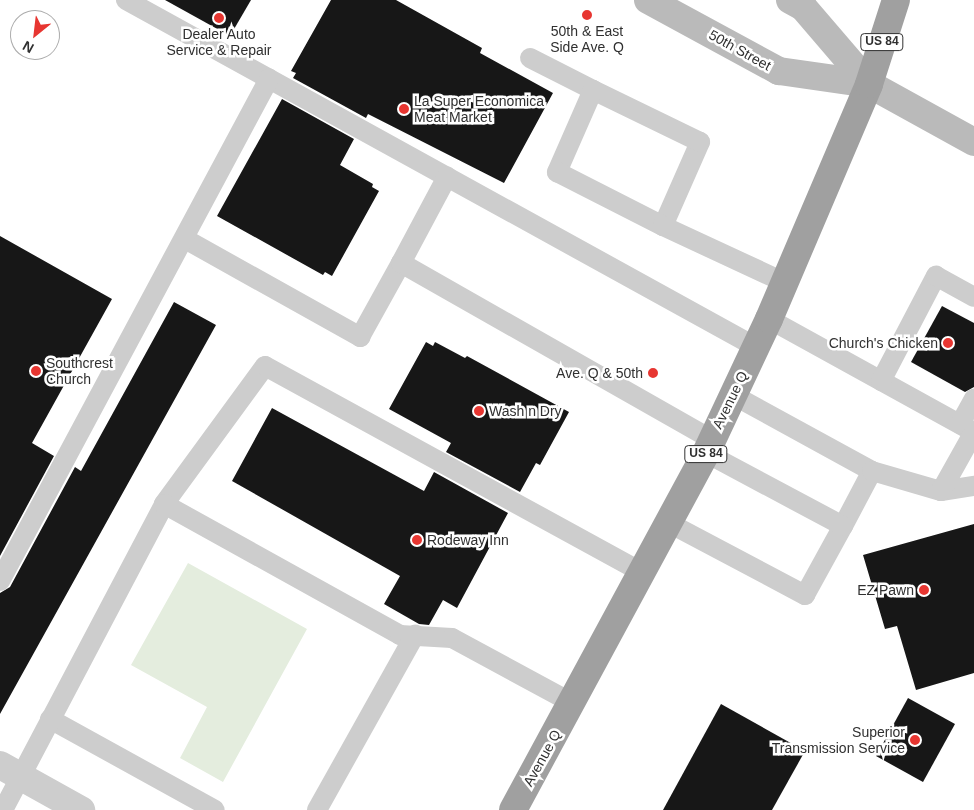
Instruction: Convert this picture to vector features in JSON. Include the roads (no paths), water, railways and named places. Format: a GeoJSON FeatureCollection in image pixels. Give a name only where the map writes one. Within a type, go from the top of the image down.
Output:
{"type":"FeatureCollection","features":[{"type":"Feature","properties":{"kind":"highway","name":"US 84"},"geometry":{"type":"LineString","coordinates":[[869,84],[896,0]]}},
{"type":"Feature","properties":{"kind":"highway","name":"Avenue Q"},"geometry":{"type":"LineString","coordinates":[[513,810],[644,573],[709,446],[786,282],[869,84]]}},
{"type":"Feature","properties":{"kind":"main road","name":"50th Street"},"geometry":{"type":"LineString","coordinates":[[648,0],[779,72],[869,84]]}},
{"type":"Feature","properties":{"kind":"main road","name":"50th Street"},"geometry":{"type":"LineString","coordinates":[[790,0],[803,7],[869,84],[974,142]]}},
{"type":"Feature","properties":{"kind":"street"},"geometry":{"type":"LineString","coordinates":[[10,771],[80,810]]}},
{"type":"Feature","properties":{"kind":"lane"},"geometry":{"type":"LineString","coordinates":[[126,0],[756,347]]}},
{"type":"Feature","properties":{"kind":"lane"},"geometry":{"type":"LineString","coordinates":[[530,58],[700,142],[663,226]]}},
{"type":"Feature","properties":{"kind":"lane"},"geometry":{"type":"LineString","coordinates":[[0,581],[269,79]]}},
{"type":"Feature","properties":{"kind":"lane"},"geometry":{"type":"LineString","coordinates":[[593,90],[557,172],[663,226],[786,282]]}},
{"type":"Feature","properties":{"kind":"lane"},"geometry":{"type":"LineString","coordinates":[[185,238],[360,337],[447,177]]}},
{"type":"Feature","properties":{"kind":"lane"},"geometry":{"type":"LineString","coordinates":[[401,262],[843,526]]}},
{"type":"Feature","properties":{"kind":"lane"},"geometry":{"type":"LineString","coordinates":[[881,381],[936,276],[974,297]]}},
{"type":"Feature","properties":{"kind":"lane"},"geometry":{"type":"LineString","coordinates":[[769,319],[969,429]]}},
{"type":"Feature","properties":{"kind":"lane"},"geometry":{"type":"LineString","coordinates":[[3,810],[10,771],[50,719],[164,504],[265,366],[644,573]]}},
{"type":"Feature","properties":{"kind":"lane"},"geometry":{"type":"LineString","coordinates":[[733,395],[872,471],[941,491],[974,486]]}},
{"type":"Feature","properties":{"kind":"lane"},"geometry":{"type":"LineString","coordinates":[[941,491],[969,429],[974,399]]}},
{"type":"Feature","properties":{"kind":"lane"},"geometry":{"type":"LineString","coordinates":[[669,524],[805,595],[872,471]]}},
{"type":"Feature","properties":{"kind":"lane"},"geometry":{"type":"LineString","coordinates":[[164,504],[400,635],[452,638],[572,703]]}},
{"type":"Feature","properties":{"kind":"lane"},"geometry":{"type":"LineString","coordinates":[[317,810],[414,635]]}},
{"type":"Feature","properties":{"kind":"lane"},"geometry":{"type":"LineString","coordinates":[[50,719],[215,810]]}},
{"type":"Feature","properties":{"kind":"place","name":"50th & East Side Ave. Q"},"geometry":{"type":"Point","coordinates":[587,15]}},
{"type":"Feature","properties":{"kind":"place","name":"Dealer Auto Service & Repair"},"geometry":{"type":"Point","coordinates":[219,18]}},
{"type":"Feature","properties":{"kind":"place","name":"La Super Economica Meat Market"},"geometry":{"type":"Point","coordinates":[404,109]}},
{"type":"Feature","properties":{"kind":"place","name":"Church's Chicken"},"geometry":{"type":"Point","coordinates":[948,343]}},
{"type":"Feature","properties":{"kind":"place","name":"Southcrest Church"},"geometry":{"type":"Point","coordinates":[36,371]}},
{"type":"Feature","properties":{"kind":"place","name":"Ave. Q & 50th"},"geometry":{"type":"Point","coordinates":[653,373]}},
{"type":"Feature","properties":{"kind":"place","name":"Wash n Dry"},"geometry":{"type":"Point","coordinates":[479,411]}},
{"type":"Feature","properties":{"kind":"place","name":"Rodeway Inn"},"geometry":{"type":"Point","coordinates":[417,540]}},
{"type":"Feature","properties":{"kind":"place","name":"EZ Pawn"},"geometry":{"type":"Point","coordinates":[924,590]}},
{"type":"Feature","properties":{"kind":"place","name":"Superior Transmission Service"},"geometry":{"type":"Point","coordinates":[915,740]}}]}
